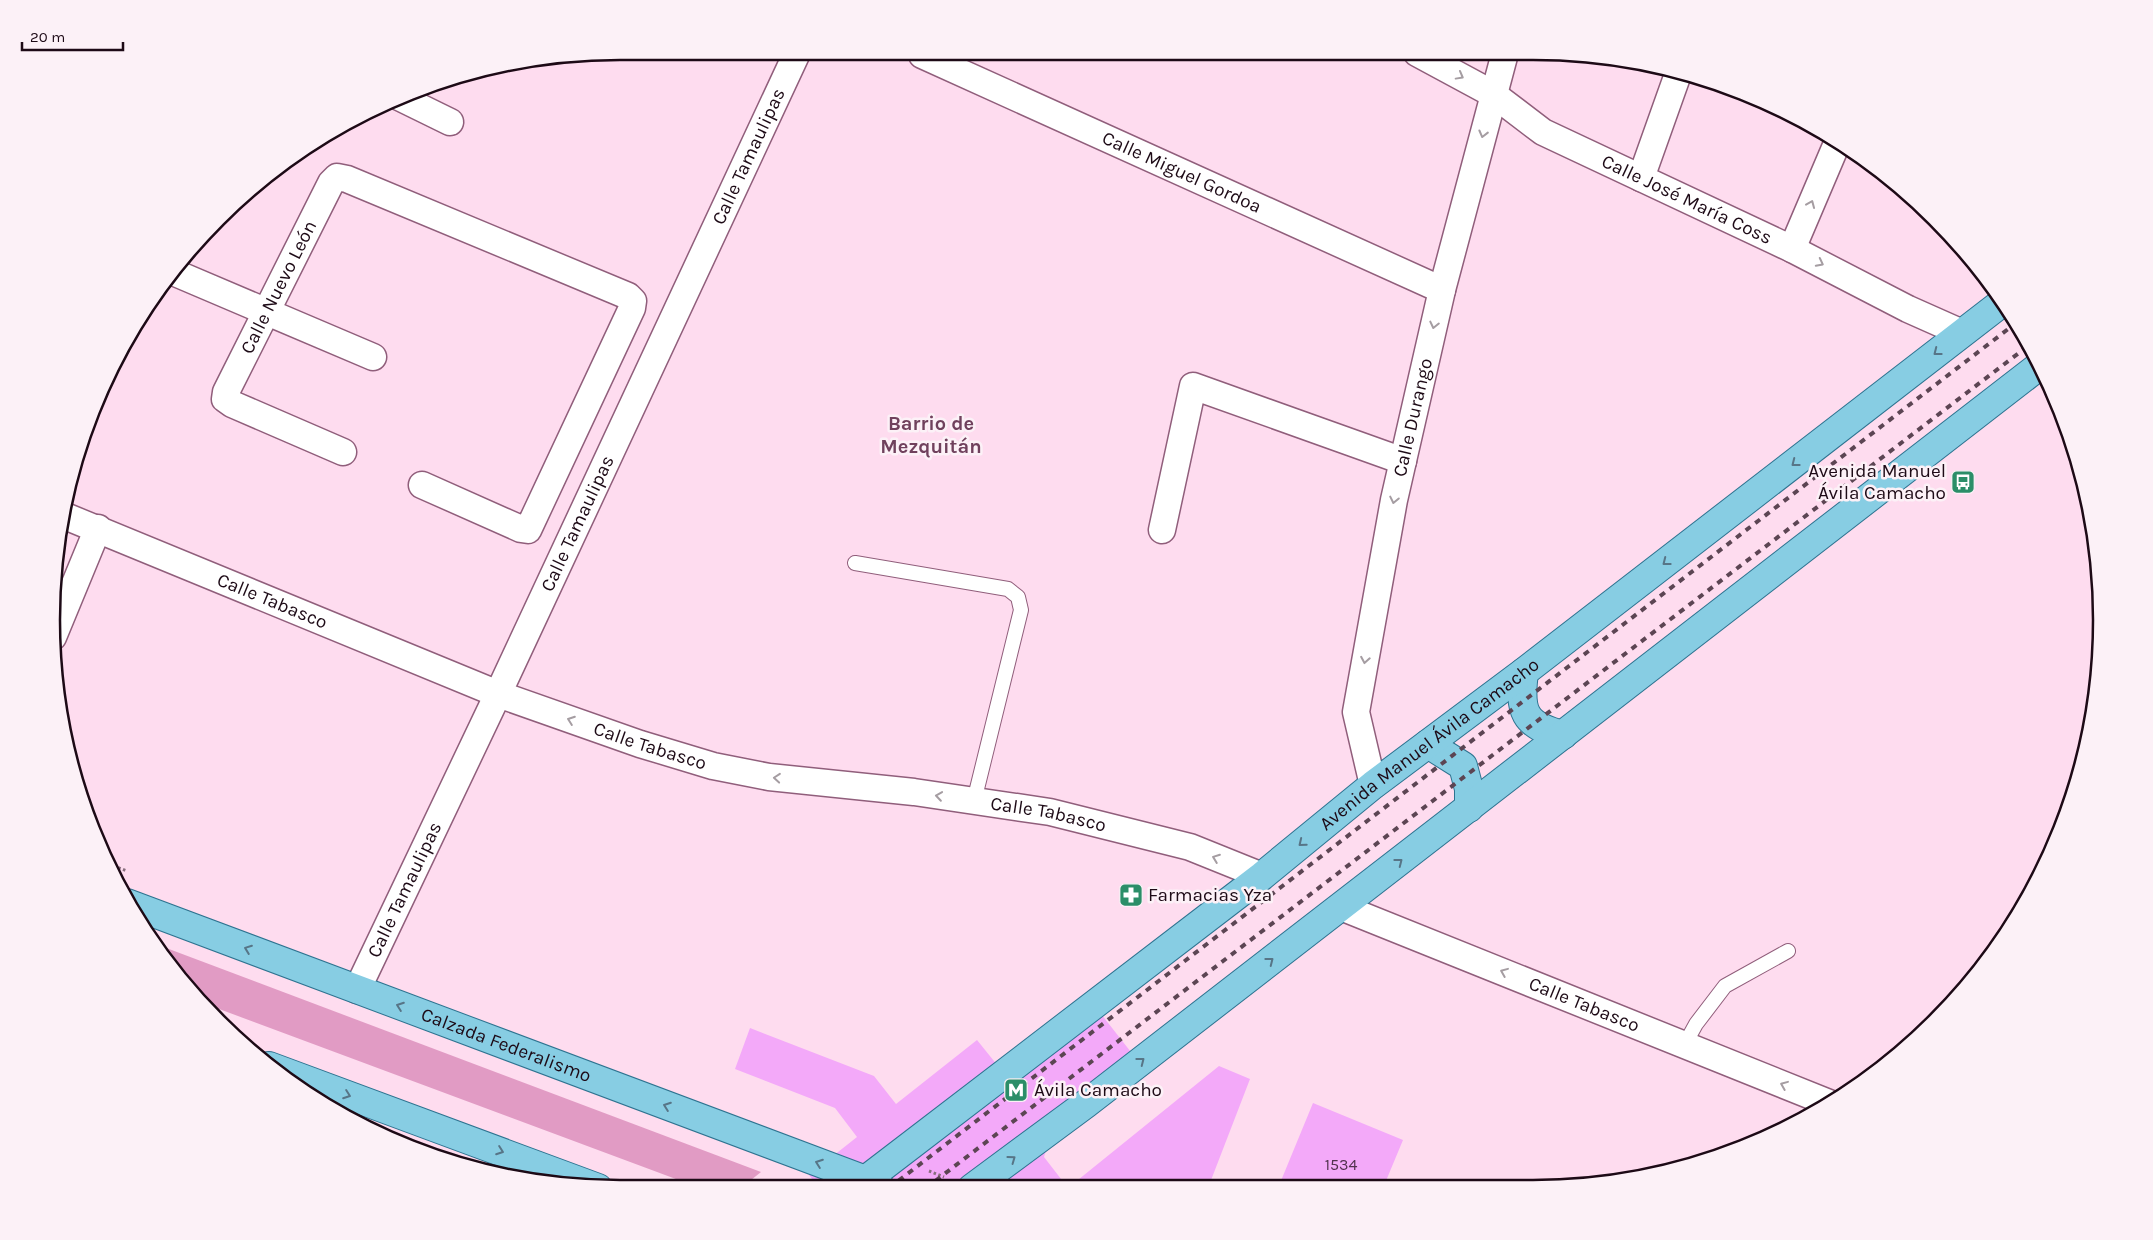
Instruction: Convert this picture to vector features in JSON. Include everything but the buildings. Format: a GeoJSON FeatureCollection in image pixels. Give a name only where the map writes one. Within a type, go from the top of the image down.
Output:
{"type":"FeatureCollection","features":[{"type":"Feature","properties":{"kind":"main road","name":"Avenida Manuel Ávila Camacho"},"geometry":{"type":"LineString","coordinates":[[874,1180],[1262,876],[1373,785],[1524,672],[1997,306]]}},
{"type":"Feature","properties":{"kind":"main road"},"geometry":{"type":"LineString","coordinates":[[983,1180],[1094,1097],[2035,371]]}},
{"type":"Feature","properties":{"kind":"main road"},"geometry":{"type":"LineString","coordinates":[[1524,672],[1521,697],[1527,716],[1542,730],[1563,735]]}},
{"type":"Feature","properties":{"kind":"main road"},"geometry":{"type":"LineString","coordinates":[[1428,744],[1463,766],[1469,789],[1469,808]]}},
{"type":"Feature","properties":{"kind":"main road","name":"Calzada Federalismo"},"geometry":{"type":"LineString","coordinates":[[140,908],[855,1180]]}},
{"type":"Feature","properties":{"kind":"main road"},"geometry":{"type":"LineString","coordinates":[[312,1088],[567,1177]]}},
{"type":"Feature","properties":{"kind":"street","name":"Calle Tamaulipas"},"geometry":{"type":"LineString","coordinates":[[357,990],[498,694],[794,60]]}},
{"type":"Feature","properties":{"kind":"street","name":"Calle Miguel Gordoa"},"geometry":{"type":"LineString","coordinates":[[933,60],[1442,290]]}},
{"type":"Feature","properties":{"kind":"street","name":"Calle José María Coss"},"geometry":{"type":"LineString","coordinates":[[1430,60],[1493,94],[1543,132],[1792,249],[1908,309],[1962,334]]}},
{"type":"Feature","properties":{"kind":"street","name":"Calle Durango"},"geometry":{"type":"LineString","coordinates":[[1373,785],[1356,712],[1394,500],[1442,290],[1503,60]]}},
{"type":"Feature","properties":{"kind":"street"},"geometry":{"type":"LineString","coordinates":[[1641,178],[1676,79]]}},
{"type":"Feature","properties":{"kind":"street"},"geometry":{"type":"LineString","coordinates":[[409,102],[450,122]]}},
{"type":"Feature","properties":{"kind":"street"},"geometry":{"type":"LineString","coordinates":[[1792,249],[1835,149]]}},
{"type":"Feature","properties":{"kind":"street","name":"Calle Nuevo León"},"geometry":{"type":"LineString","coordinates":[[343,452],[232,404],[225,399],[226,392],[331,183],[337,177],[346,178],[633,301],[624,326],[528,530],[520,529],[422,485]]}},
{"type":"Feature","properties":{"kind":"street"},"geometry":{"type":"LineString","coordinates":[[179,275],[374,357]]}},
{"type":"Feature","properties":{"kind":"street"},"geometry":{"type":"LineString","coordinates":[[1162,530],[1193,386],[1403,461]]}},
{"type":"Feature","properties":{"kind":"street","name":"Calle Tabasco"},"geometry":{"type":"LineString","coordinates":[[70,518],[498,694],[640,744],[713,766],[770,777],[886,789],[1050,812],[1190,847],[1262,876]]}},
{"type":"Feature","properties":{"kind":"street"},"geometry":{"type":"LineString","coordinates":[[60,620],[98,528]]}},
{"type":"Feature","properties":{"kind":"street","name":"Calle Tabasco"},"geometry":{"type":"LineString","coordinates":[[1340,907],[1821,1100]]}},
{"type":"Feature","properties":{"kind":"lane"},"geometry":{"type":"LineString","coordinates":[[855,563],[1008,588],[1018,596],[1021,610],[974,801]]}},
{"type":"Feature","properties":{"kind":"lane"},"geometry":{"type":"LineString","coordinates":[[1685,1044],[1696,1024],[1725,986],[1788,951]]}},
{"type":"Feature","properties":{"kind":"shaded area"},"geometry":{"type":"Polygon","coordinates":[[[167,948],[761,1172],[751,1180],[679,1180],[217,1008],[167,948]]]}},
{"type":"Feature","properties":{"kind":"railway"},"geometry":{"type":"LineString","coordinates":[[899,1180],[2010,327]]}},
{"type":"Feature","properties":{"kind":"railway"},"geometry":{"type":"LineString","coordinates":[[936,1180],[2023,350]]}},
{"type":"Feature","properties":{"kind":"place","name":"Avenida Manuel Ávila Camacho"},"geometry":{"type":"Point","coordinates":[1963,482]}},
{"type":"Feature","properties":{"kind":"place","name":"Farmacias Yza"},"geometry":{"type":"Point","coordinates":[1131,895]}},
{"type":"Feature","properties":{"kind":"place","name":"Ávila Camacho"},"geometry":{"type":"Point","coordinates":[1016,1090]}},
{"type":"Feature","properties":{"kind":"district","name":"Barrio de Mezquitán"},"geometry":{"type":"Point","coordinates":[931,434]}}]}
